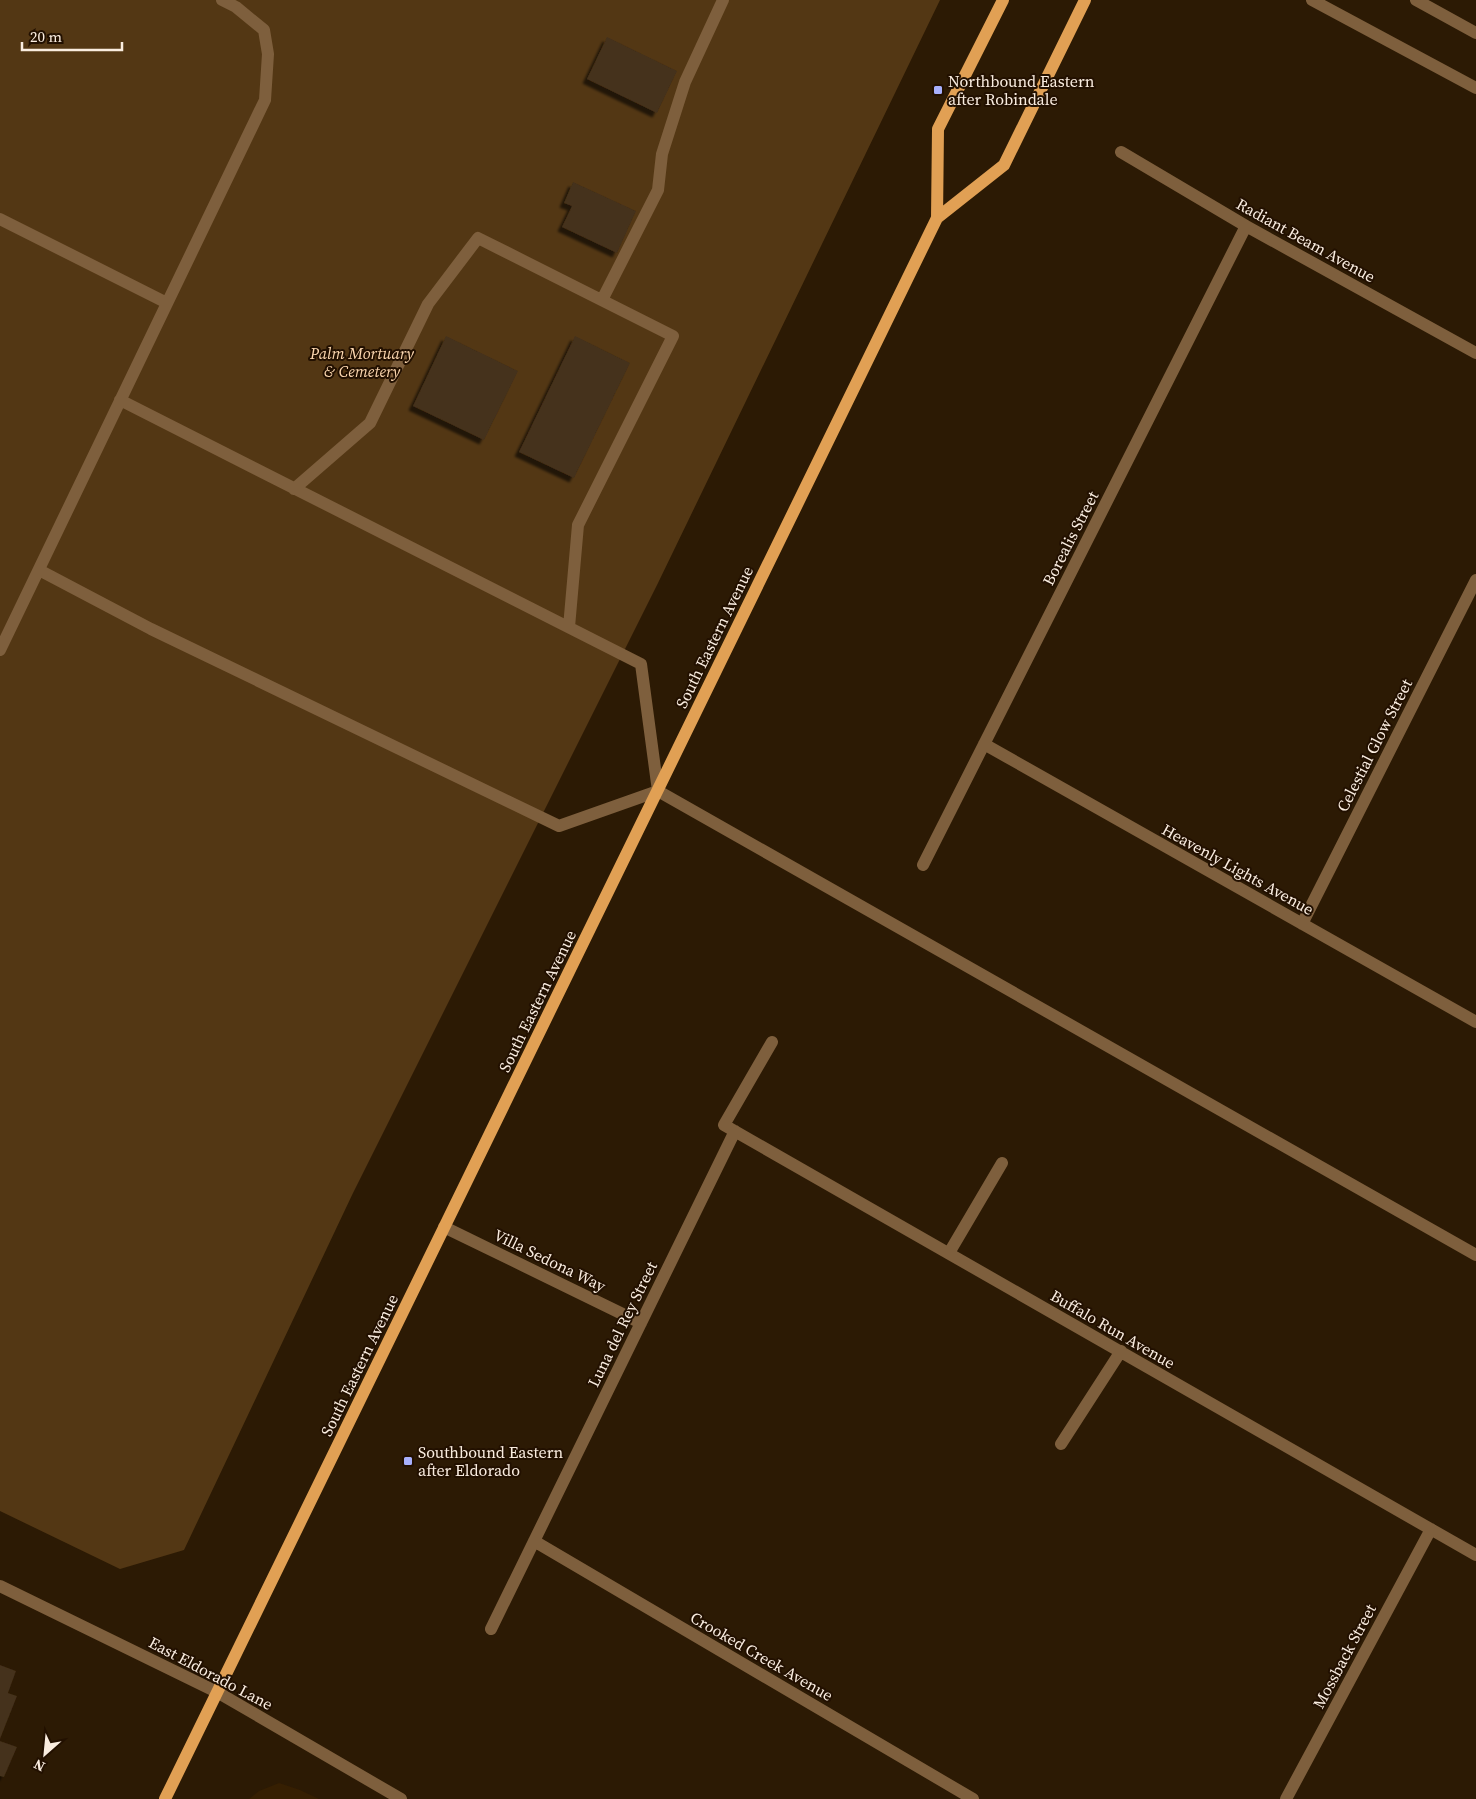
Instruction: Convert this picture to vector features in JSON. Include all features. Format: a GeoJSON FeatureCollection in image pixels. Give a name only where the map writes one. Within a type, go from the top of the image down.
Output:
{"type":"FeatureCollection","features":[{"type":"Feature","properties":{"kind":"main road","name":"South Eastern Avenue"},"geometry":{"type":"LineString","coordinates":[[938,218],[938,129],[1003,0]]}},
{"type":"Feature","properties":{"kind":"main road","name":"South Eastern Avenue"},"geometry":{"type":"LineString","coordinates":[[164,1799],[938,218],[1004,165],[1085,0]]}},
{"type":"Feature","properties":{"kind":"street"},"geometry":{"type":"LineString","coordinates":[[0,650],[265,100],[268,54],[264,30],[236,7],[222,0]]}},
{"type":"Feature","properties":{"kind":"street"},"geometry":{"type":"LineString","coordinates":[[602,300],[658,190],[662,154],[685,82],[723,0]]}},
{"type":"Feature","properties":{"kind":"street"},"geometry":{"type":"LineString","coordinates":[[1312,0],[1476,88]]}},
{"type":"Feature","properties":{"kind":"street"},"geometry":{"type":"LineString","coordinates":[[1416,0],[1476,33]]}},
{"type":"Feature","properties":{"kind":"street","name":"Radiant Beam Avenue"},"geometry":{"type":"LineString","coordinates":[[1121,152],[1246,226],[1476,353]]}},
{"type":"Feature","properties":{"kind":"street"},"geometry":{"type":"LineString","coordinates":[[0,219],[167,303]]}},
{"type":"Feature","properties":{"kind":"street","name":"Borealis Street"},"geometry":{"type":"LineString","coordinates":[[923,865],[1246,226]]}},
{"type":"Feature","properties":{"kind":"street"},"geometry":{"type":"LineString","coordinates":[[294,489],[370,423],[428,304],[478,238],[602,300],[673,336],[578,525],[569,628]]}},
{"type":"Feature","properties":{"kind":"street"},"geometry":{"type":"LineString","coordinates":[[120,400],[641,664],[658,791]]}},
{"type":"Feature","properties":{"kind":"street"},"geometry":{"type":"LineString","coordinates":[[40,570],[151,629],[559,826],[658,791],[1476,1255]]}},
{"type":"Feature","properties":{"kind":"street","name":"Celestial Glow Street"},"geometry":{"type":"LineString","coordinates":[[1302,924],[1476,580]]}},
{"type":"Feature","properties":{"kind":"street","name":"Heavenly Lights Avenue"},"geometry":{"type":"LineString","coordinates":[[984,744],[1476,1022]]}},
{"type":"Feature","properties":{"kind":"street"},"geometry":{"type":"LineString","coordinates":[[735,1131],[724,1125],[772,1042]]}},
{"type":"Feature","properties":{"kind":"street","name":"Buffalo Run Avenue"},"geometry":{"type":"LineString","coordinates":[[735,1131],[1476,1555]]}},
{"type":"Feature","properties":{"kind":"street","name":"Luna del Rey Street"},"geometry":{"type":"LineString","coordinates":[[491,1629],[735,1131]]}},
{"type":"Feature","properties":{"kind":"street"},"geometry":{"type":"LineString","coordinates":[[949,1253],[1002,1163]]}},
{"type":"Feature","properties":{"kind":"street","name":"Villa Sedona Way"},"geometry":{"type":"LineString","coordinates":[[444,1226],[641,1323]]}},
{"type":"Feature","properties":{"kind":"street"},"geometry":{"type":"LineString","coordinates":[[1061,1444],[1121,1351]]}},
{"type":"Feature","properties":{"kind":"street","name":"Mossback Street"},"geometry":{"type":"LineString","coordinates":[[1286,1799],[1431,1529]]}},
{"type":"Feature","properties":{"kind":"street","name":"Crooked Creek Avenue"},"geometry":{"type":"LineString","coordinates":[[534,1541],[973,1799]]}},
{"type":"Feature","properties":{"kind":"street","name":"East Eldorado Lane"},"geometry":{"type":"LineString","coordinates":[[0,1586],[217,1692],[401,1799]]}},
{"type":"Feature","properties":{"kind":"shaded area"},"geometry":{"type":"Polygon","coordinates":[[[279,1783],[319,1799],[249,1799],[259,1791],[279,1783]]]}},
{"type":"Feature","properties":{"kind":"green space","name":"Palm Mortuary & Cemetery"},"geometry":{"type":"Polygon","coordinates":[[[0,0],[940,0],[658,583],[353,1193],[184,1550],[120,1569],[0,1511],[0,0]]]}},
{"type":"Feature","properties":{"kind":"building"},"geometry":{"type":"Polygon","coordinates":[[[607,37],[677,71],[657,113],[587,79],[607,37]]]}},
{"type":"Feature","properties":{"kind":"building"},"geometry":{"type":"Polygon","coordinates":[[[573,182],[636,211],[617,253],[562,227],[572,206],[564,203],[573,182]]]}},
{"type":"Feature","properties":{"kind":"building"},"geometry":{"type":"Polygon","coordinates":[[[446,336],[518,371],[484,440],[413,406],[446,336]]]}},
{"type":"Feature","properties":{"kind":"building"},"geometry":{"type":"Polygon","coordinates":[[[575,336],[630,363],[574,478],[519,452],[575,336]]]}},
{"type":"Feature","properties":{"kind":"building"},"geometry":{"type":"Polygon","coordinates":[[[0,1665],[16,1671],[8,1693],[17,1696],[0,1739],[0,1665]]]}},
{"type":"Feature","properties":{"kind":"building"},"geometry":{"type":"Polygon","coordinates":[[[0,1741],[17,1747],[4,1777],[0,1776],[0,1741]]]}},
{"type":"Feature","properties":{"kind":"place","name":"Northbound Eastern after Robindale"},"geometry":{"type":"Point","coordinates":[938,90]}},
{"type":"Feature","properties":{"kind":"place","name":"Southbound Eastern after Eldorado"},"geometry":{"type":"Point","coordinates":[408,1461]}}]}
